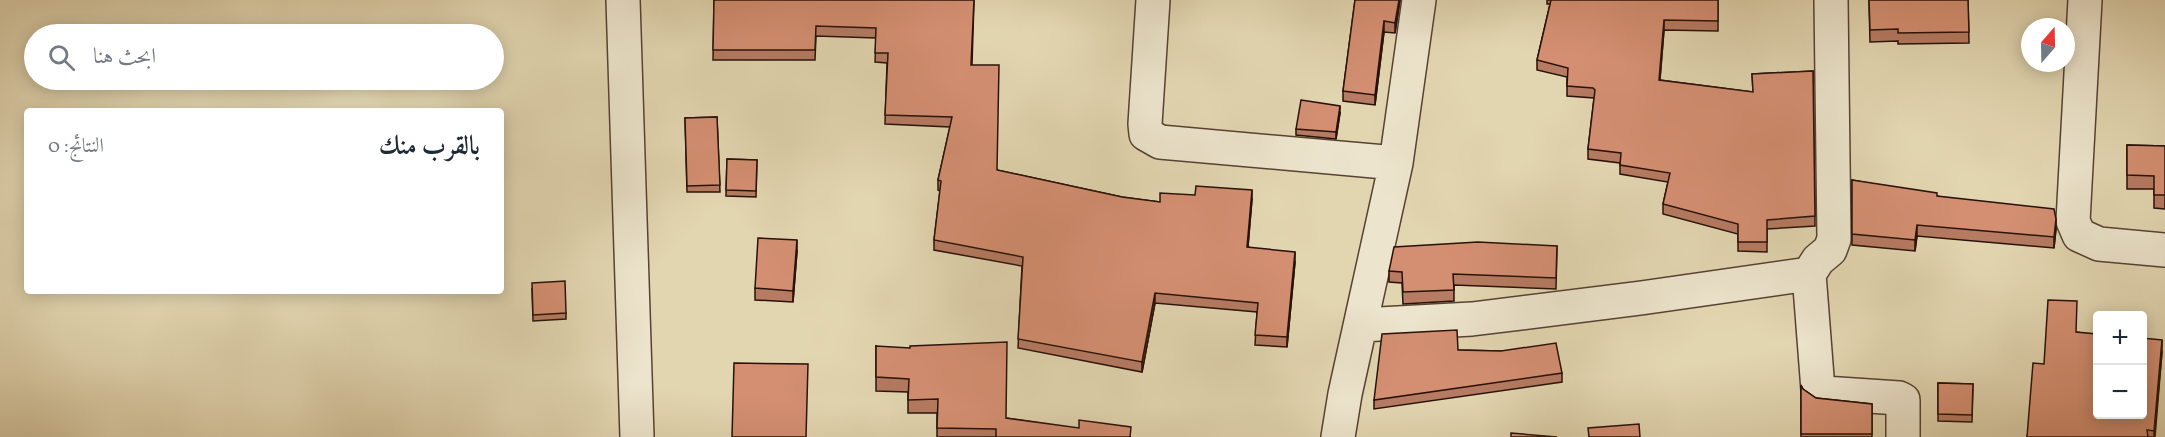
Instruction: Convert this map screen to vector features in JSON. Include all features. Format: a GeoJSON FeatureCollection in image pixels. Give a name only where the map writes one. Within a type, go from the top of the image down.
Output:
{"type":"FeatureCollection","features":[{"type":"Feature","properties":{"kind":"street"},"geometry":{"type":"LineString","coordinates":[[623,0],[637,437]]}},
{"type":"Feature","properties":{"kind":"street"},"geometry":{"type":"LineString","coordinates":[[1153,0],[1144,124],[1146,134],[1160,142],[1396,163]]}},
{"type":"Feature","properties":{"kind":"street"},"geometry":{"type":"LineString","coordinates":[[1338,437],[1345,394],[1396,163],[1419,0]]}},
{"type":"Feature","properties":{"kind":"street"},"geometry":{"type":"LineString","coordinates":[[1831,0],[1834,239],[1830,250],[1818,260],[1809,274],[1818,390],[1824,393],[1903,400],[1903,437]]}},
{"type":"Feature","properties":{"kind":"street"},"geometry":{"type":"LineString","coordinates":[[2085,0],[2073,221],[2079,236],[2099,244],[2165,250]]}},
{"type":"Feature","properties":{"kind":"street"},"geometry":{"type":"LineString","coordinates":[[1361,325],[1472,318],[1641,298],[1809,274]]}},
{"type":"Feature","properties":{"kind":"building"},"geometry":{"type":"Polygon","coordinates":[[[714,0],[974,0],[971,65],[999,65],[997,170],[1122,197],[1160,202],[1160,193],[1195,195],[1196,186],[1252,190],[1247,247],[1295,252],[1287,337],[1255,335],[1258,303],[1155,293],[1142,362],[1018,339],[1023,257],[934,240],[941,181],[938,180],[952,117],[885,115],[888,53],[875,53],[876,28],[816,26],[815,50],[713,50],[714,0]]]}},
{"type":"Feature","properties":{"kind":"building"},"geometry":{"type":"Polygon","coordinates":[[[1355,0],[1399,0],[1395,23],[1384,21],[1375,95],[1343,91],[1355,0]]]}},
{"type":"Feature","properties":{"kind":"building"},"geometry":{"type":"Polygon","coordinates":[[[1551,0],[1718,0],[1718,21],[1664,20],[1659,80],[1753,92],[1752,74],[1813,71],[1815,216],[1767,220],[1767,242],[1738,242],[1738,224],[1663,204],[1670,173],[1620,165],[1621,153],[1588,149],[1595,90],[1567,86],[1568,68],[1537,60],[1551,0]]]}},
{"type":"Feature","properties":{"kind":"building"},"geometry":{"type":"Polygon","coordinates":[[[1869,0],[1968,0],[1969,32],[1898,33],[1898,29],[1870,30],[1869,0]]]}},
{"type":"Feature","properties":{"kind":"building"},"geometry":{"type":"Polygon","coordinates":[[[1301,100],[1340,106],[1336,132],[1296,129],[1301,100]]]}},
{"type":"Feature","properties":{"kind":"building"},"geometry":{"type":"Polygon","coordinates":[[[717,117],[720,185],[687,186],[685,118],[717,117]]]}},
{"type":"Feature","properties":{"kind":"building"},"geometry":{"type":"Polygon","coordinates":[[[2127,145],[2165,146],[2165,195],[2154,195],[2154,176],[2127,175],[2127,145]]]}},
{"type":"Feature","properties":{"kind":"building"},"geometry":{"type":"Polygon","coordinates":[[[727,159],[757,160],[756,191],[726,190],[727,159]]]}},
{"type":"Feature","properties":{"kind":"building"},"geometry":{"type":"Polygon","coordinates":[[[1852,180],[1937,193],[1937,196],[2054,209],[2056,219],[2054,237],[1917,225],[1915,240],[1852,234],[1852,180]]]}},
{"type":"Feature","properties":{"kind":"building"},"geometry":{"type":"Polygon","coordinates":[[[758,238],[797,240],[793,291],[755,288],[758,238]]]}},
{"type":"Feature","properties":{"kind":"building"},"geometry":{"type":"Polygon","coordinates":[[[1478,242],[1557,246],[1556,278],[1453,274],[1454,290],[1403,292],[1402,272],[1389,271],[1394,247],[1478,242]]]}},
{"type":"Feature","properties":{"kind":"building"},"geometry":{"type":"Polygon","coordinates":[[[565,281],[566,313],[533,315],[532,283],[565,281]]]}},
{"type":"Feature","properties":{"kind":"building"},"geometry":{"type":"Polygon","coordinates":[[[2048,300],[2077,301],[2076,332],[2093,334],[2093,419],[2147,419],[2147,338],[2162,340],[2154,431],[2147,430],[2148,437],[2027,437],[2033,363],[2044,364],[2048,300]]]}},
{"type":"Feature","properties":{"kind":"building"},"geometry":{"type":"Polygon","coordinates":[[[1457,330],[1458,350],[1501,351],[1556,343],[1562,373],[1374,400],[1382,334],[1457,330]]]}},
{"type":"Feature","properties":{"kind":"building"},"geometry":{"type":"Polygon","coordinates":[[[1007,342],[1006,418],[1079,428],[1079,420],[1131,427],[1130,437],[996,437],[996,429],[937,428],[938,399],[908,400],[909,379],[876,377],[876,346],[910,348],[910,346],[1007,342]]]}},
{"type":"Feature","properties":{"kind":"building"},"geometry":{"type":"Polygon","coordinates":[[[734,363],[808,364],[806,437],[732,437],[734,363]]]}},
{"type":"Feature","properties":{"kind":"building"},"geometry":{"type":"Polygon","coordinates":[[[1938,383],[1973,384],[1972,415],[1938,414],[1938,383]]]}},
{"type":"Feature","properties":{"kind":"building"},"geometry":{"type":"Polygon","coordinates":[[[1801,385],[1816,398],[1872,404],[1872,434],[1801,434],[1801,385]]]}},
{"type":"Feature","properties":{"kind":"building"},"geometry":{"type":"Polygon","coordinates":[[[1639,424],[1640,437],[1589,437],[1588,428],[1639,424]]]}},
{"type":"Feature","properties":{"kind":"building"},"geometry":{"type":"Polygon","coordinates":[[[1511,433],[1557,437],[1511,437],[1511,433]]]}}]}
